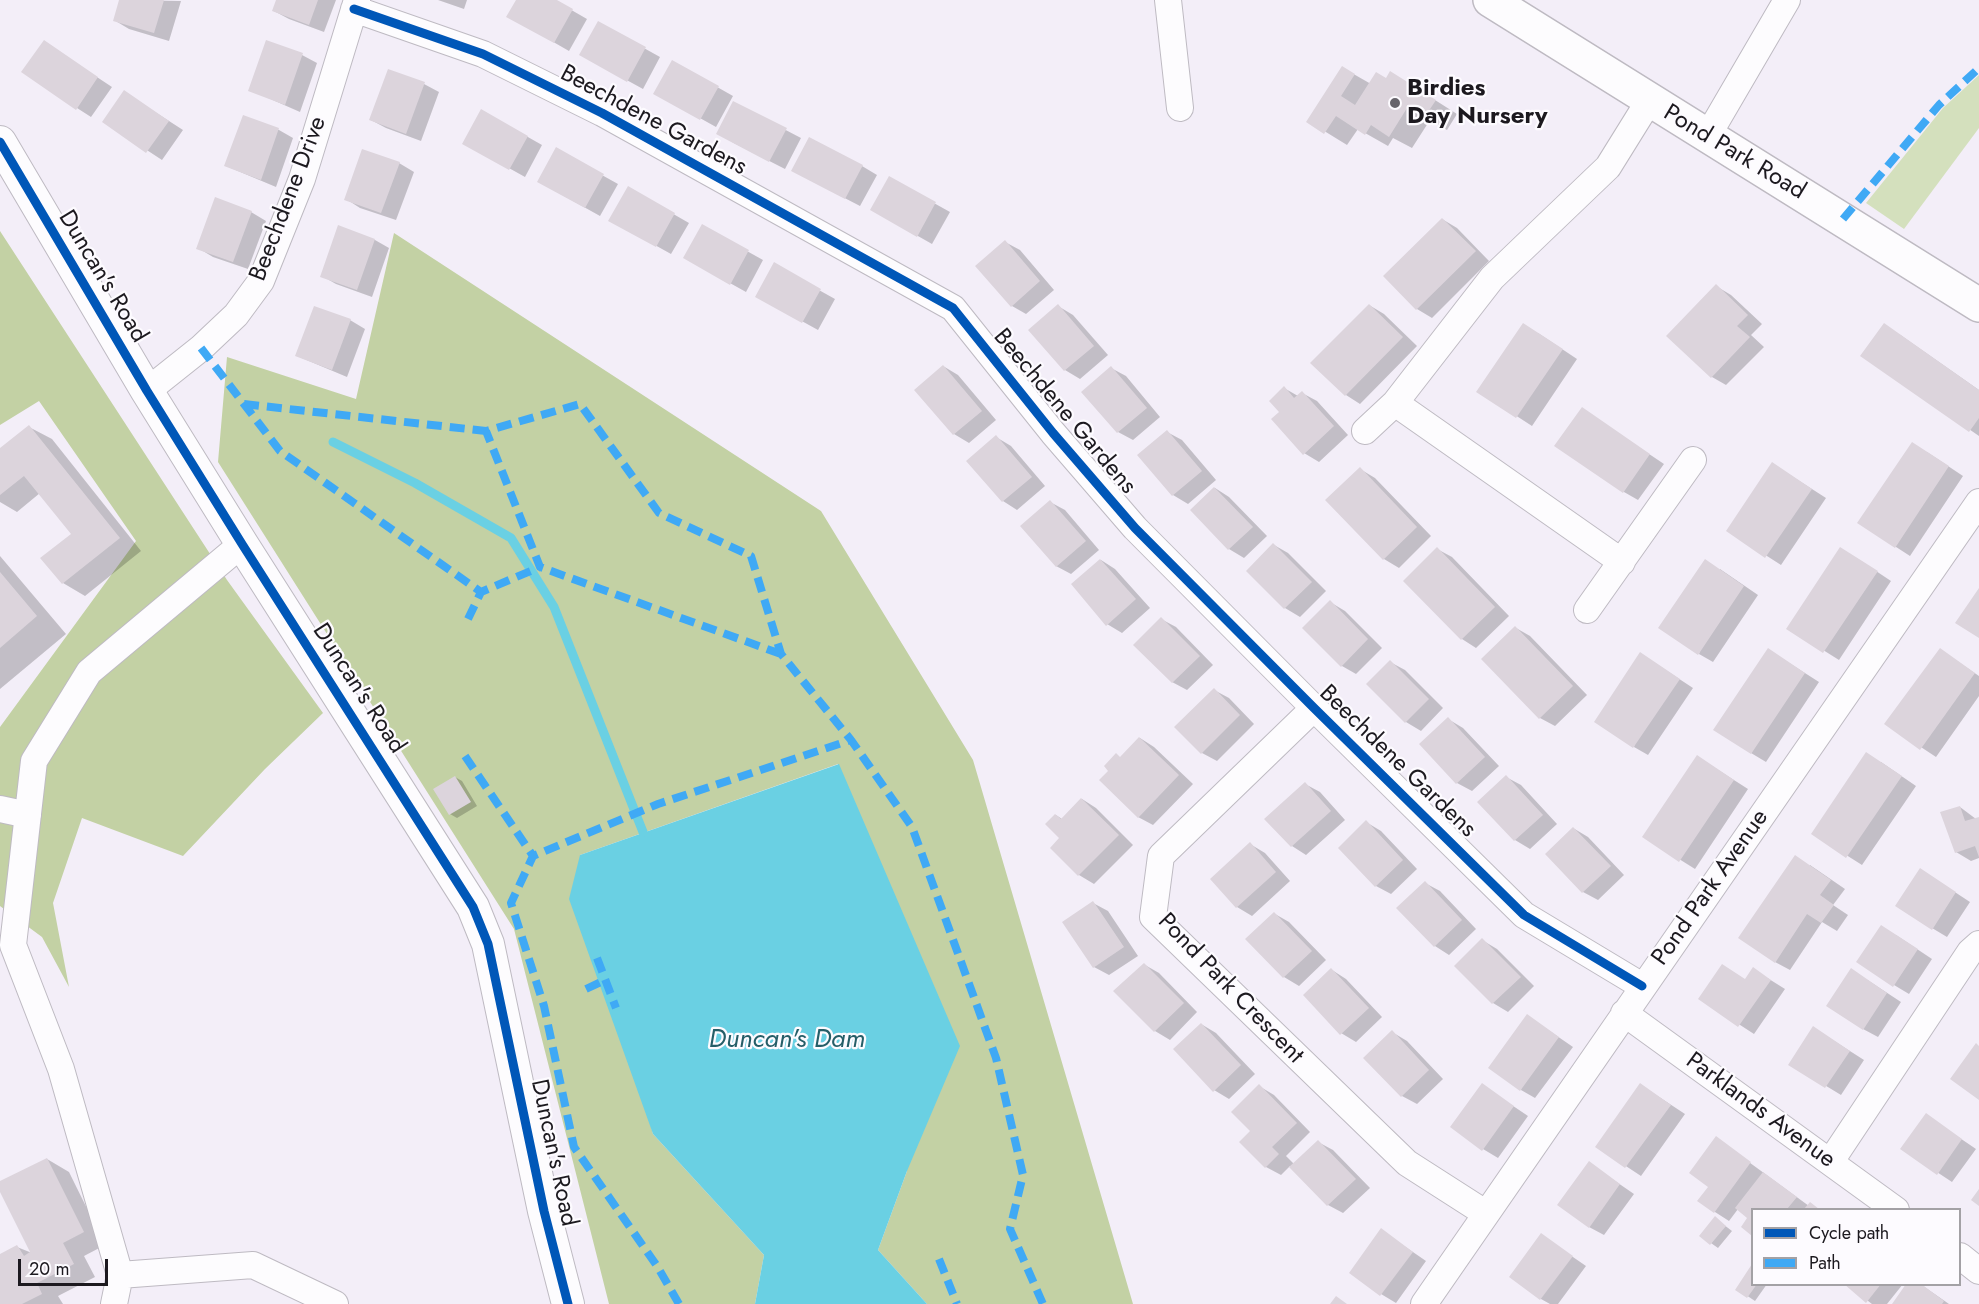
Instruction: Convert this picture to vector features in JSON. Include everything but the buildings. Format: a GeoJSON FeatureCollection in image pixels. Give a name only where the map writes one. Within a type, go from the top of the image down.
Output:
{"type":"FeatureCollection","features":[{"type":"Feature","properties":{"kind":"main road","name":"Pond Park Road"},"geometry":{"type":"LineString","coordinates":[[1490,0],[1979,305]]}},
{"type":"Feature","properties":{"kind":"street"},"geometry":{"type":"LineString","coordinates":[[1168,0],[1180,108]]}},
{"type":"Feature","properties":{"kind":"street"},"geometry":{"type":"LineString","coordinates":[[1707,137],[1787,0]]}},
{"type":"Feature","properties":{"kind":"street","name":"Beechdene Drive"},"geometry":{"type":"LineString","coordinates":[[147,391],[201,348],[236,315],[261,281],[302,178],[356,5]]}},
{"type":"Feature","properties":{"kind":"street","name":"Beechdene Gardens"},"geometry":{"type":"LineString","coordinates":[[356,5],[483,54],[602,113],[953,308],[1053,433],[1135,528],[1524,915],[1642,986]]}},
{"type":"Feature","properties":{"kind":"street"},"geometry":{"type":"LineString","coordinates":[[1365,431],[1395,403],[1492,278],[1608,167],[1649,101]]}},
{"type":"Feature","properties":{"kind":"street","name":"Duncan's Road"},"geometry":{"type":"LineString","coordinates":[[0,142],[147,391],[473,907],[488,944],[544,1211],[568,1304]]}},
{"type":"Feature","properties":{"kind":"street"},"geometry":{"type":"LineString","coordinates":[[1395,403],[1622,562]]}},
{"type":"Feature","properties":{"kind":"street"},"geometry":{"type":"LineString","coordinates":[[1587,610],[1693,460]]}},
{"type":"Feature","properties":{"kind":"street","name":"Pond Park Avenue"},"geometry":{"type":"LineString","coordinates":[[1424,1304],[1979,502]]}},
{"type":"Feature","properties":{"kind":"street"},"geometry":{"type":"LineString","coordinates":[[114,1304],[120,1275],[61,1069],[14,945],[34,761],[89,672],[242,544]]}},
{"type":"Feature","properties":{"kind":"street","name":"Pond Park Crescent"},"geometry":{"type":"LineString","coordinates":[[1314,708],[1161,856],[1153,917],[1407,1163],[1485,1214]]}},
{"type":"Feature","properties":{"kind":"street"},"geometry":{"type":"LineString","coordinates":[[0,809],[27,815]]}},
{"type":"Feature","properties":{"kind":"street"},"geometry":{"type":"LineString","coordinates":[[1831,1161],[1970,952],[1979,944]]}},
{"type":"Feature","properties":{"kind":"street","name":"Parklands Avenue"},"geometry":{"type":"LineString","coordinates":[[1624,1013],[1895,1208]]}},
{"type":"Feature","properties":{"kind":"street"},"geometry":{"type":"LineString","coordinates":[[1961,1257],[1979,1270]]}},
{"type":"Feature","properties":{"kind":"street"},"geometry":{"type":"LineString","coordinates":[[120,1275],[253,1265],[335,1304]]}},
{"type":"Feature","properties":{"kind":"green space"},"geometry":{"type":"Polygon","coordinates":[[[1979,75],[1979,128],[1904,229],[1866,203],[1943,108],[1979,75]]]}},
{"type":"Feature","properties":{"kind":"green space"},"geometry":{"type":"Polygon","coordinates":[[[0,231],[227,580],[323,713],[265,769],[183,856],[82,818],[53,903],[69,987],[42,937],[0,906],[0,727],[136,541],[39,401],[0,425],[0,231]]]}},
{"type":"Feature","properties":{"kind":"green space"},"geometry":{"type":"Polygon","coordinates":[[[394,233],[821,511],[973,760],[1133,1304],[927,1304],[878,1250],[907,1171],[838,764],[580,855],[653,1134],[764,1255],[755,1304],[609,1304],[514,929],[218,462],[227,357],[356,399],[394,233]]]}},
{"type":"Feature","properties":{"kind":"water","name":"Duncan's Dam"},"geometry":{"type":"Polygon","coordinates":[[[839,764],[960,1046],[907,1171],[878,1250],[927,1304],[755,1304],[764,1255],[653,1134],[569,899],[580,855],[839,764]]]}},
{"type":"Feature","properties":{"kind":"waterway"},"geometry":{"type":"LineString","coordinates":[[333,442],[415,483],[511,538],[554,607],[643,832]]}},
{"type":"Feature","properties":{"kind":"marked path"},"geometry":{"type":"LineString","coordinates":[[1843,219],[1939,105],[1979,68]]}},
{"type":"Feature","properties":{"kind":"marked path"},"geometry":{"type":"LineString","coordinates":[[201,348],[280,451],[481,592],[540,567]]}},
{"type":"Feature","properties":{"kind":"marked path"},"geometry":{"type":"LineString","coordinates":[[244,404],[486,431]]}},
{"type":"Feature","properties":{"kind":"marked path"},"geometry":{"type":"LineString","coordinates":[[781,654],[540,567],[486,431],[580,404],[659,513],[751,556],[781,654],[851,740]]}},
{"type":"Feature","properties":{"kind":"marked path"},"geometry":{"type":"LineString","coordinates":[[468,619],[481,592]]}},
{"type":"Feature","properties":{"kind":"marked path"},"geometry":{"type":"LineString","coordinates":[[679,1304],[657,1266],[574,1147],[544,1006],[511,903],[533,856],[658,804],[851,740],[912,827],[996,1058],[1023,1175],[1010,1229],[1043,1304]]}},
{"type":"Feature","properties":{"kind":"marked path"},"geometry":{"type":"LineString","coordinates":[[465,756],[533,856]]}},
{"type":"Feature","properties":{"kind":"marked path"},"geometry":{"type":"LineString","coordinates":[[597,958],[616,1008]]}},
{"type":"Feature","properties":{"kind":"marked path"},"geometry":{"type":"LineString","coordinates":[[586,989],[605,980]]}},
{"type":"Feature","properties":{"kind":"marked path"},"geometry":{"type":"LineString","coordinates":[[939,1259],[957,1304]]}},
{"type":"Feature","properties":{"kind":"cycle path"},"geometry":{"type":"LineString","coordinates":[[354,9],[483,54],[602,113],[953,308],[1053,433],[1135,528],[1524,915],[1642,986]]}},
{"type":"Feature","properties":{"kind":"cycle path"},"geometry":{"type":"LineString","coordinates":[[0,142],[147,391],[473,907],[488,944],[544,1211],[568,1304]]}},
{"type":"Feature","properties":{"kind":"place","name":"Birdies Day Nursery"},"geometry":{"type":"Point","coordinates":[1395,103]}}]}
